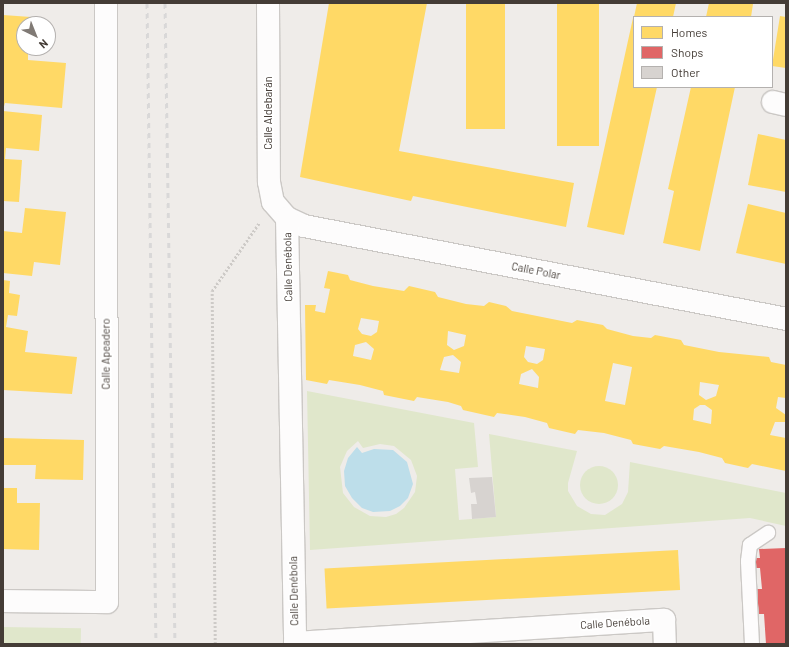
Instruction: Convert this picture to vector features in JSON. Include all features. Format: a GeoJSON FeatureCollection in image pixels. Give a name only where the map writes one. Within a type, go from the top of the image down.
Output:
{"type":"FeatureCollection","features":[{"type":"Feature","properties":{"kind":"street","name":"Calle Apeadero"},"geometry":{"type":"LineString","coordinates":[[3,601],[107,602],[106,3]]}},
{"type":"Feature","properties":{"kind":"street","name":"Calle Aldebarán"},"geometry":{"type":"LineString","coordinates":[[268,3],[268,182],[280,210]]}},
{"type":"Feature","properties":{"kind":"street","name":"Calle Polar"},"geometry":{"type":"LineString","coordinates":[[280,210],[304,226],[786,319]]}},
{"type":"Feature","properties":{"kind":"street","name":"Calle Denébola"},"geometry":{"type":"LineString","coordinates":[[280,210],[295,643],[664,620],[665,644]]}},
{"type":"Feature","properties":{"kind":"lane"},"geometry":{"type":"LineString","coordinates":[[752,644],[748,561],[750,545],[768,533]]}},
{"type":"Feature","properties":{"kind":"path"},"geometry":{"type":"LineString","coordinates":[[215,644],[212,291],[280,210]]}},
{"type":"Feature","properties":{"kind":"green space"},"geometry":{"type":"Polygon","coordinates":[[[307,391],[474,423],[478,467],[455,469],[459,520],[496,517],[489,434],[577,451],[568,483],[568,491],[577,506],[591,514],[605,515],[622,504],[628,492],[630,462],[786,493],[786,526],[750,518],[310,550],[307,391]],[[358,441],[347,451],[340,467],[343,493],[354,507],[370,516],[386,517],[396,514],[404,508],[415,492],[417,476],[411,460],[394,446],[380,444],[363,448],[358,441]]]}},
{"type":"Feature","properties":{"kind":"green space"},"geometry":{"type":"Polygon","coordinates":[[[595,466],[603,466],[613,471],[617,478],[617,492],[613,499],[603,504],[595,504],[585,499],[583,496],[580,489],[580,481],[585,471],[588,469],[595,466]]]}},
{"type":"Feature","properties":{"kind":"green space"},"geometry":{"type":"Polygon","coordinates":[[[3,627],[81,628],[81,644],[3,644],[3,627]]]}},
{"type":"Feature","properties":{"kind":"water"},"geometry":{"type":"Polygon","coordinates":[[[357,447],[362,453],[374,449],[393,450],[407,462],[413,484],[408,498],[400,506],[390,511],[373,512],[362,508],[352,498],[345,486],[344,471],[348,458],[357,447]]]}},
{"type":"Feature","properties":{"kind":"building: Homes"},"geometry":{"type":"Polygon","coordinates":[[[329,3],[427,3],[399,151],[574,183],[566,227],[413,196],[411,201],[300,177],[329,3]]]}},
{"type":"Feature","properties":{"kind":"building: Homes"},"geometry":{"type":"Polygon","coordinates":[[[466,3],[505,3],[505,129],[466,129],[466,3]]]}},
{"type":"Feature","properties":{"kind":"building: Homes"},"geometry":{"type":"Polygon","coordinates":[[[557,3],[599,3],[599,146],[557,146],[557,3]]]}},
{"type":"Feature","properties":{"kind":"building: Homes"},"geometry":{"type":"Polygon","coordinates":[[[637,3],[676,3],[673,16],[634,16],[637,3]]]}},
{"type":"Feature","properties":{"kind":"building: Homes"},"geometry":{"type":"Polygon","coordinates":[[[709,3],[753,4],[751,16],[706,16],[709,3]]]}},
{"type":"Feature","properties":{"kind":"building: Homes"},"geometry":{"type":"Polygon","coordinates":[[[3,15],[17,16],[16,56],[28,56],[28,60],[66,63],[62,108],[5,103],[3,110],[3,15]]]}},
{"type":"Feature","properties":{"kind":"building: Homes"},"geometry":{"type":"Polygon","coordinates":[[[780,16],[786,17],[786,68],[773,66],[780,16]]]}},
{"type":"Feature","properties":{"kind":"building: Homes"},"geometry":{"type":"Polygon","coordinates":[[[633,18],[633,88],[657,88],[624,235],[587,227],[633,18]]]}},
{"type":"Feature","properties":{"kind":"building: Homes"},"geometry":{"type":"Polygon","coordinates":[[[691,88],[735,88],[700,251],[663,243],[674,191],[668,189],[691,88]]]}},
{"type":"Feature","properties":{"kind":"building: Homes"},"geometry":{"type":"Polygon","coordinates":[[[3,111],[42,115],[39,151],[6,148],[5,159],[22,160],[19,202],[3,201],[3,111]]]}},
{"type":"Feature","properties":{"kind":"building: Homes"},"geometry":{"type":"Polygon","coordinates":[[[758,134],[786,140],[786,192],[748,185],[758,134]]]}},
{"type":"Feature","properties":{"kind":"building: Homes"},"geometry":{"type":"Polygon","coordinates":[[[748,204],[786,213],[786,264],[736,253],[748,204]]]}},
{"type":"Feature","properties":{"kind":"building: Homes"},"geometry":{"type":"Polygon","coordinates":[[[25,208],[66,212],[60,265],[34,262],[32,276],[3,273],[3,231],[22,233],[25,208]]]}},
{"type":"Feature","properties":{"kind":"building: Homes"},"geometry":{"type":"Polygon","coordinates":[[[328,271],[348,275],[350,280],[373,286],[404,291],[409,286],[435,292],[438,297],[466,304],[484,306],[489,302],[506,306],[512,311],[572,323],[577,320],[603,325],[607,329],[633,336],[651,338],[655,335],[681,340],[684,345],[719,352],[769,357],[771,362],[786,365],[786,398],[778,397],[776,408],[786,415],[786,422],[775,422],[770,435],[786,438],[786,471],[752,464],[748,468],[725,463],[722,458],[699,452],[664,446],[660,449],[633,444],[631,440],[604,433],[578,430],[575,434],[549,428],[547,423],[525,417],[497,413],[494,417],[463,410],[461,406],[448,402],[417,397],[414,401],[384,395],[383,391],[360,385],[329,380],[327,384],[306,380],[305,305],[316,305],[315,311],[325,313],[330,289],[324,288],[328,271]],[[361,318],[358,329],[362,334],[371,336],[377,332],[379,321],[361,318]],[[448,331],[447,345],[454,350],[464,346],[466,335],[448,331]],[[366,342],[355,345],[353,356],[371,360],[374,349],[366,342]],[[526,346],[524,357],[528,362],[537,364],[543,360],[545,349],[526,346]],[[453,355],[444,357],[440,370],[459,373],[461,362],[453,355]],[[613,363],[605,401],[625,405],[632,367],[613,363]],[[532,369],[521,374],[519,384],[538,388],[539,377],[532,369]],[[700,382],[699,395],[706,400],[716,396],[719,385],[700,382]],[[700,405],[694,409],[693,420],[711,424],[712,410],[705,405],[700,405]]]}},
{"type":"Feature","properties":{"kind":"building: Homes"},"geometry":{"type":"Polygon","coordinates":[[[3,280],[10,281],[9,293],[20,295],[17,316],[8,315],[6,327],[28,331],[25,352],[77,357],[72,394],[3,390],[3,280]]]}},
{"type":"Feature","properties":{"kind":"building: Homes"},"geometry":{"type":"Polygon","coordinates":[[[3,438],[84,440],[83,480],[35,479],[36,465],[3,465],[3,438]]]}},
{"type":"Feature","properties":{"kind":"building: Homes"},"geometry":{"type":"Polygon","coordinates":[[[3,488],[17,488],[17,503],[40,503],[39,550],[3,549],[3,488]]]}},
{"type":"Feature","properties":{"kind":"building: Homes"},"geometry":{"type":"Polygon","coordinates":[[[678,550],[680,590],[327,608],[324,569],[678,550]]]}},
{"type":"Feature","properties":{"kind":"building: Shops"},"geometry":{"type":"Polygon","coordinates":[[[786,548],[786,644],[766,644],[764,614],[759,614],[756,589],[762,589],[760,568],[754,568],[754,558],[760,558],[759,549],[786,548]]]}},
{"type":"Feature","properties":{"kind":"building: Other"},"geometry":{"type":"Polygon","coordinates":[[[492,477],[496,517],[472,519],[471,504],[477,504],[475,492],[471,493],[469,478],[492,477]]]}},
{"type":"Feature","properties":{"kind":"railway"},"geometry":{"type":"LineString","coordinates":[[147,3],[156,644]]}},
{"type":"Feature","properties":{"kind":"railway"},"geometry":{"type":"LineString","coordinates":[[165,3],[175,644]]}}]}
